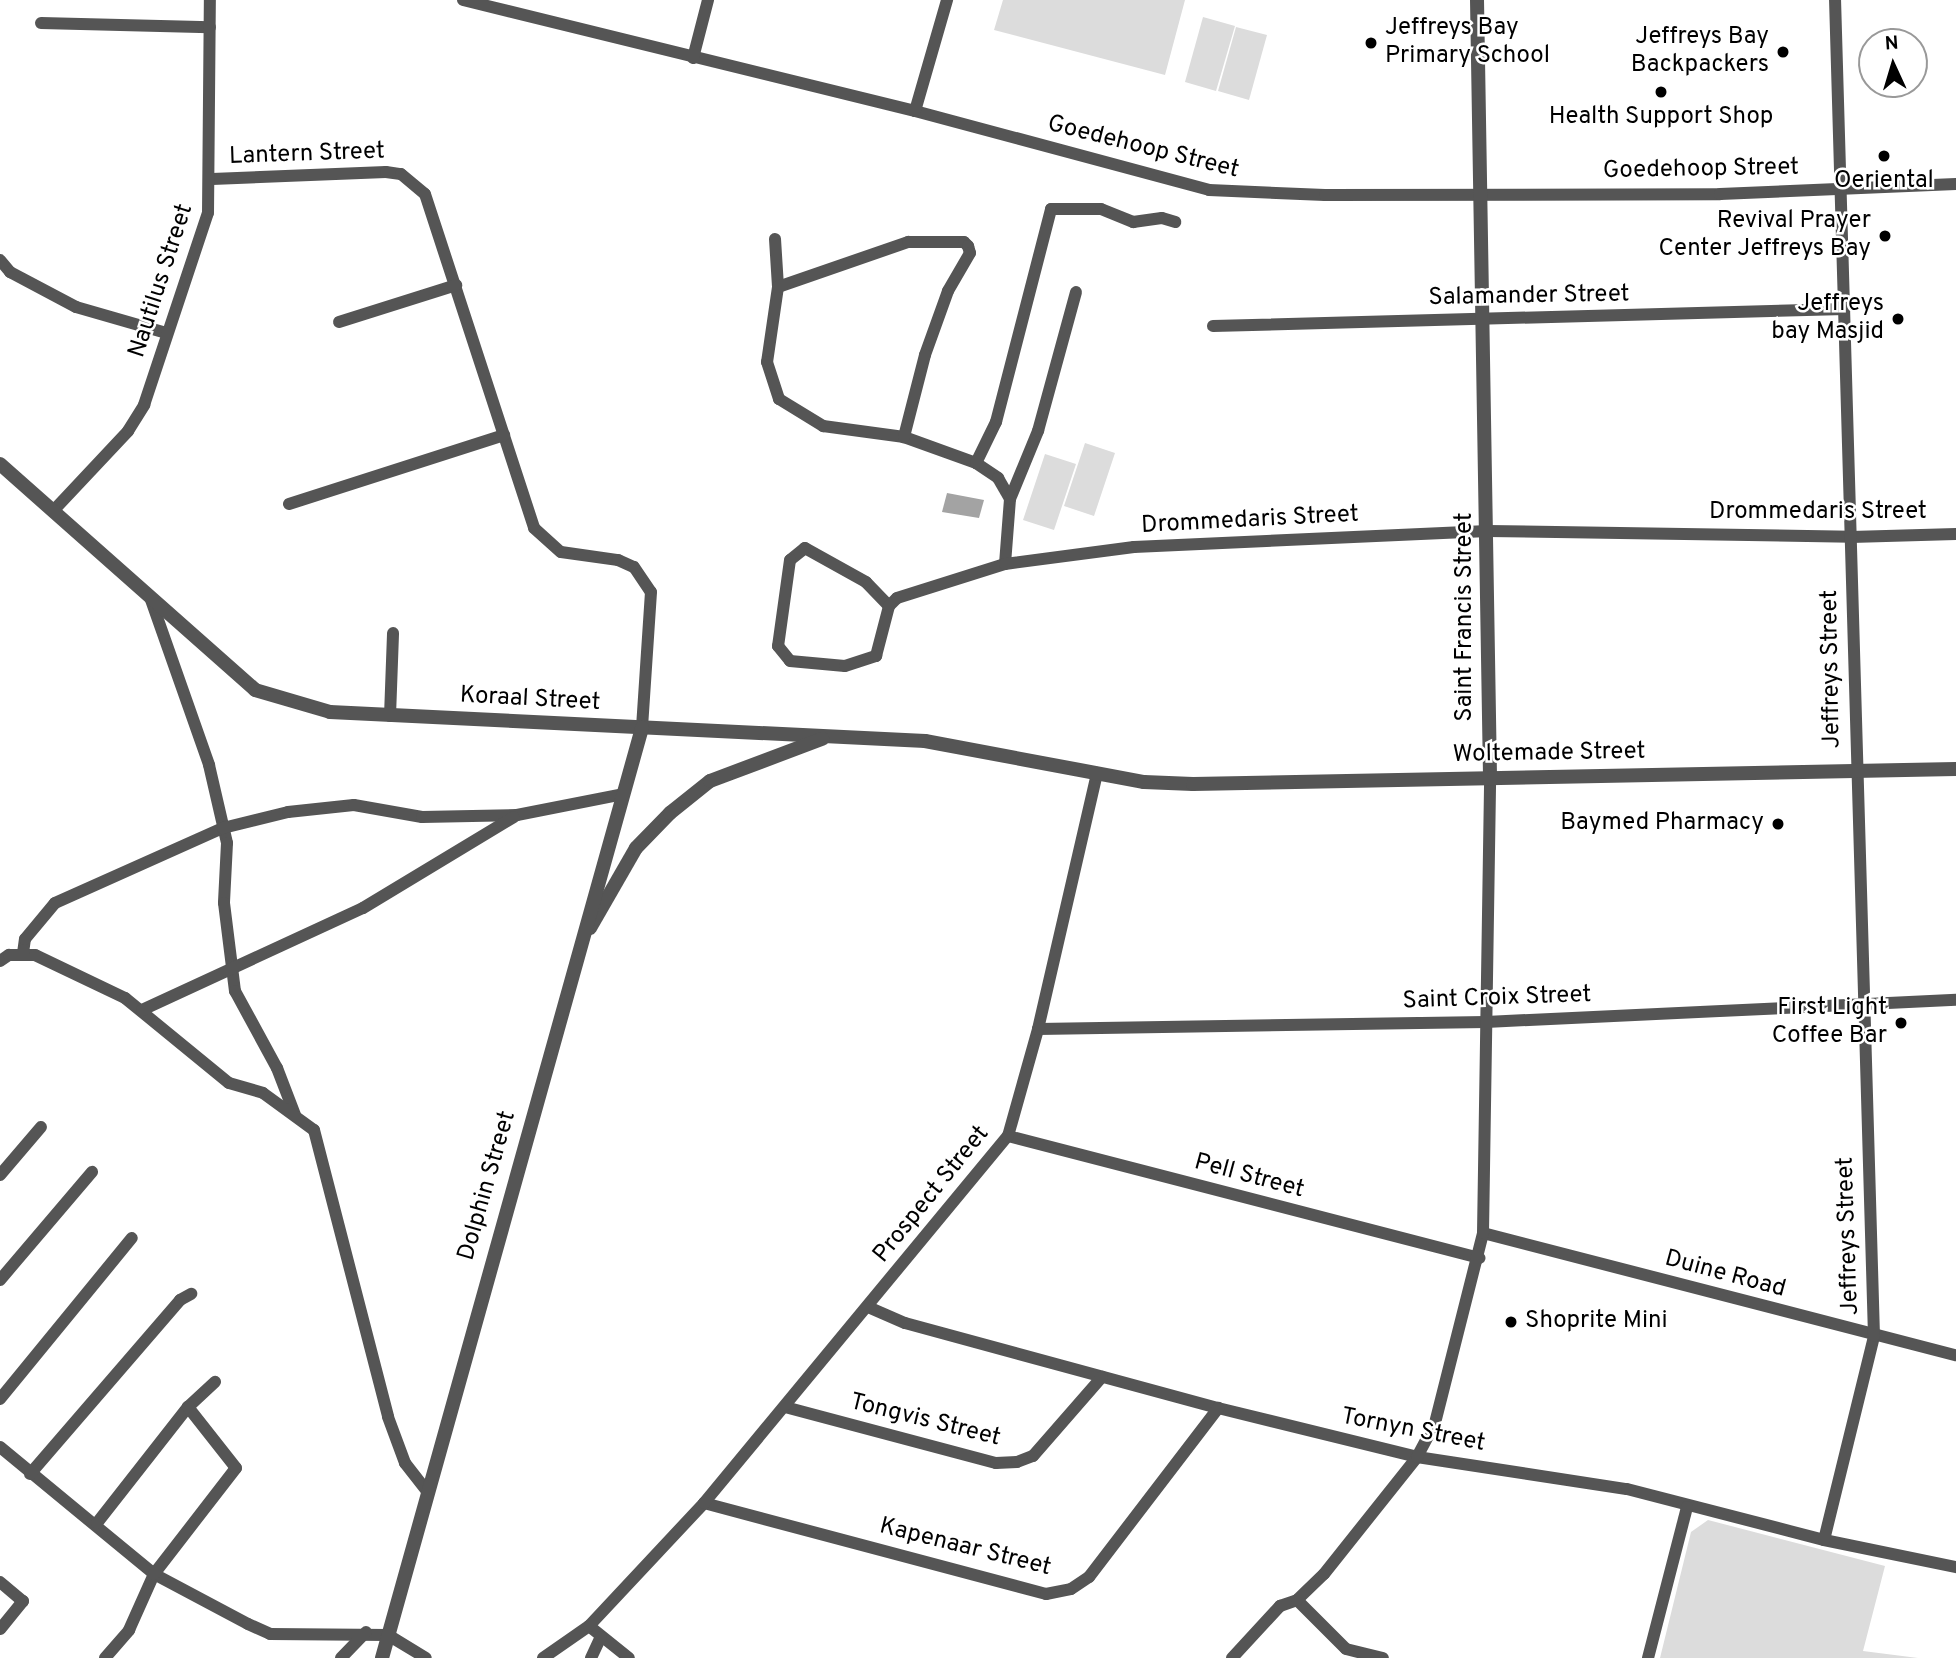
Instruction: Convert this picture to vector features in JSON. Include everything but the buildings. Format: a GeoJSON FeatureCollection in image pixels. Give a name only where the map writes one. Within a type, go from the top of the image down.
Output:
{"type":"FeatureCollection","features":[{"type":"Feature","properties":{"kind":"street","name":"Nautilus Street"},"geometry":{"type":"LineString","coordinates":[[53,511],[128,431],[144,405],[208,213],[212,179],[210,0]]}},
{"type":"Feature","properties":{"kind":"street","name":"Goedehoop Street"},"geometry":{"type":"LineString","coordinates":[[463,0],[915,111],[1209,190],[1247,194],[1720,194],[1956,184]]}},
{"type":"Feature","properties":{"kind":"street"},"geometry":{"type":"LineString","coordinates":[[693,58],[708,0]]}},
{"type":"Feature","properties":{"kind":"street"},"geometry":{"type":"LineString","coordinates":[[915,111],[947,0]]}},
{"type":"Feature","properties":{"kind":"street","name":"Saint Francis Street"},"geometry":{"type":"LineString","coordinates":[[1232,1658],[1280,1606],[1297,1600],[1324,1574],[1417,1457],[1435,1423],[1479,1258],[1483,1233],[1490,779],[1488,531],[1477,193],[1477,0]]}},
{"type":"Feature","properties":{"kind":"street","name":"Jeffreys Street"},"geometry":{"type":"LineString","coordinates":[[1824,1540],[1874,1336],[1861,1004],[1842,188],[1835,0]]}},
{"type":"Feature","properties":{"kind":"street"},"geometry":{"type":"LineString","coordinates":[[41,23],[210,27]]}},
{"type":"Feature","properties":{"kind":"street","name":"Lantern Street"},"geometry":{"type":"LineString","coordinates":[[212,179],[401,174],[425,194],[534,528],[549,545],[562,552],[618,560],[645,578],[651,592],[642,728]]}},
{"type":"Feature","properties":{"kind":"street"},"geometry":{"type":"LineString","coordinates":[[976,463],[996,422],[1051,209],[1101,209],[1133,222],[1162,218],[1175,222]]}},
{"type":"Feature","properties":{"kind":"street"},"geometry":{"type":"LineString","coordinates":[[775,239],[778,287],[767,362],[779,399],[822,426],[904,437],[976,463],[998,478],[1010,499]]}},
{"type":"Feature","properties":{"kind":"street"},"geometry":{"type":"LineString","coordinates":[[778,287],[908,242],[964,242],[968,246],[970,253],[948,291],[925,355],[904,437]]}},
{"type":"Feature","properties":{"kind":"street"},"geometry":{"type":"LineString","coordinates":[[0,260],[10,272],[76,307],[166,333]]}},
{"type":"Feature","properties":{"kind":"street"},"geometry":{"type":"LineString","coordinates":[[339,322],[456,285]]}},
{"type":"Feature","properties":{"kind":"street"},"geometry":{"type":"LineString","coordinates":[[1005,564],[1010,499],[1038,431],[1076,292]]}},
{"type":"Feature","properties":{"kind":"street","name":"Salamander Street"},"geometry":{"type":"LineString","coordinates":[[1213,326],[1845,309]]}},
{"type":"Feature","properties":{"kind":"street"},"geometry":{"type":"LineString","coordinates":[[289,504],[504,435]]}},
{"type":"Feature","properties":{"kind":"street","name":"Koraal Street"},"geometry":{"type":"LineString","coordinates":[[0,464],[255,690],[330,712],[925,741],[1144,782]]}},
{"type":"Feature","properties":{"kind":"street","name":"Drommedaris Street"},"geometry":{"type":"LineString","coordinates":[[889,606],[897,598],[1005,564],[1134,547],[1488,531],[1851,537],[1956,534]]}},
{"type":"Feature","properties":{"kind":"street"},"geometry":{"type":"LineString","coordinates":[[805,548],[866,582],[889,606],[876,656],[845,666],[790,661],[778,646],[790,560],[805,548]]}},
{"type":"Feature","properties":{"kind":"street"},"geometry":{"type":"LineString","coordinates":[[150,597],[209,765],[223,828],[224,903],[235,991],[277,1068],[295,1115]]}},
{"type":"Feature","properties":{"kind":"street"},"geometry":{"type":"LineString","coordinates":[[390,716],[393,633]]}},
{"type":"Feature","properties":{"kind":"street","name":"Dolphin Street"},"geometry":{"type":"LineString","coordinates":[[382,1658],[642,728]]}},
{"type":"Feature","properties":{"kind":"street"},"geometry":{"type":"LineString","coordinates":[[579,946],[636,848],[670,813],[710,781],[788,748],[837,735]]}},
{"type":"Feature","properties":{"kind":"street","name":"Woltemade Street"},"geometry":{"type":"LineString","coordinates":[[1144,782],[1490,779],[1855,769],[1956,769]]}},
{"type":"Feature","properties":{"kind":"street","name":"Prospect Street"},"geometry":{"type":"LineString","coordinates":[[543,1658],[589,1626],[704,1503],[1008,1136],[1038,1029],[1097,773]]}},
{"type":"Feature","properties":{"kind":"street"},"geometry":{"type":"LineString","coordinates":[[23,953],[25,939],[55,904],[223,828],[288,812],[354,805],[422,817],[517,815],[623,794]]}},
{"type":"Feature","properties":{"kind":"street"},"geometry":{"type":"LineString","coordinates":[[142,1010],[232,964],[363,908],[450,851],[517,815]]}},
{"type":"Feature","properties":{"kind":"street"},"geometry":{"type":"LineString","coordinates":[[0,961],[23,953],[64,968],[142,1010],[229,1083],[263,1093],[314,1130],[323,1154],[388,1417],[405,1463],[427,1491]]}},
{"type":"Feature","properties":{"kind":"street","name":"Saint Croix Street"},"geometry":{"type":"LineString","coordinates":[[1038,1029],[1486,1022],[1956,1000]]}},
{"type":"Feature","properties":{"kind":"street"},"geometry":{"type":"LineString","coordinates":[[0,1175],[41,1127]]}},
{"type":"Feature","properties":{"kind":"street","name":"Pell Street"},"geometry":{"type":"LineString","coordinates":[[1008,1136],[1479,1258]]}},
{"type":"Feature","properties":{"kind":"street"},"geometry":{"type":"LineString","coordinates":[[0,1280],[92,1172]]}},
{"type":"Feature","properties":{"kind":"street","name":"Duine Road"},"geometry":{"type":"LineString","coordinates":[[1483,1233],[1956,1355]]}},
{"type":"Feature","properties":{"kind":"street"},"geometry":{"type":"LineString","coordinates":[[0,1399],[132,1238]]}},
{"type":"Feature","properties":{"kind":"street"},"geometry":{"type":"LineString","coordinates":[[30,1474],[180,1300],[191,1294]]}},
{"type":"Feature","properties":{"kind":"street","name":"Tornyn Street"},"geometry":{"type":"LineString","coordinates":[[868,1307],[905,1323],[1102,1377],[1417,1457],[1627,1489],[1687,1507],[1824,1540],[1956,1567]]}},
{"type":"Feature","properties":{"kind":"street","name":"Tongvis Street"},"geometry":{"type":"LineString","coordinates":[[785,1408],[996,1463],[1017,1462],[1032,1456],[1102,1377]]}},
{"type":"Feature","properties":{"kind":"street"},"geometry":{"type":"LineString","coordinates":[[97,1522],[188,1407],[215,1382]]}},
{"type":"Feature","properties":{"kind":"street"},"geometry":{"type":"LineString","coordinates":[[105,1658],[130,1630],[154,1574],[236,1468],[188,1407]]}},
{"type":"Feature","properties":{"kind":"street","name":"Kapenaar Street"},"geometry":{"type":"LineString","coordinates":[[704,1503],[1046,1594],[1071,1589],[1089,1577],[1217,1408]]}},
{"type":"Feature","properties":{"kind":"street"},"geometry":{"type":"LineString","coordinates":[[0,1447],[30,1474],[97,1522],[154,1574],[270,1634],[366,1632],[388,1635],[426,1658]]}},
{"type":"Feature","properties":{"kind":"street"},"geometry":{"type":"LineString","coordinates":[[1648,1658],[1687,1507]]}},
{"type":"Feature","properties":{"kind":"street"},"geometry":{"type":"LineString","coordinates":[[0,1582],[23,1601],[0,1629]]}},
{"type":"Feature","properties":{"kind":"street"},"geometry":{"type":"LineString","coordinates":[[1297,1600],[1345,1653],[1383,1658]]}},
{"type":"Feature","properties":{"kind":"street"},"geometry":{"type":"LineString","coordinates":[[589,1626],[629,1658]]}},
{"type":"Feature","properties":{"kind":"street"},"geometry":{"type":"LineString","coordinates":[[341,1658],[366,1632]]}},
{"type":"Feature","properties":{"kind":"street"},"geometry":{"type":"LineString","coordinates":[[591,1658],[601,1637]]}},
{"type":"Feature","properties":{"kind":"shaded area"},"geometry":{"type":"Polygon","coordinates":[[[1003,0],[1185,0],[1165,75],[994,30],[1003,0]]]}},
{"type":"Feature","properties":{"kind":"shaded area"},"geometry":{"type":"Polygon","coordinates":[[[1203,17],[1235,26],[1216,91],[1185,82],[1203,17]]]}},
{"type":"Feature","properties":{"kind":"shaded area"},"geometry":{"type":"Polygon","coordinates":[[[1236,27],[1267,35],[1249,100],[1218,91],[1236,27]]]}},
{"type":"Feature","properties":{"kind":"shaded area"},"geometry":{"type":"Polygon","coordinates":[[[1085,443],[1115,453],[1094,516],[1064,506],[1085,443]]]}},
{"type":"Feature","properties":{"kind":"shaded area"},"geometry":{"type":"Polygon","coordinates":[[[1045,454],[1076,464],[1054,530],[1023,520],[1045,454]]]}},
{"type":"Feature","properties":{"kind":"shaded area"},"geometry":{"type":"Polygon","coordinates":[[[947,493],[984,500],[979,518],[942,512],[947,493]]]}},
{"type":"Feature","properties":{"kind":"shaded area"},"geometry":{"type":"Polygon","coordinates":[[[1708,1520],[1885,1566],[1863,1651],[1918,1658],[1660,1658],[1691,1532],[1708,1520]]]}},
{"type":"Feature","properties":{"kind":"place","name":"Jeffreys Bay Primary School"},"geometry":{"type":"Point","coordinates":[1371,43]}},
{"type":"Feature","properties":{"kind":"place","name":"Jeffreys Bay Backpackers"},"geometry":{"type":"Point","coordinates":[1783,52]}},
{"type":"Feature","properties":{"kind":"place","name":"Health Support Shop"},"geometry":{"type":"Point","coordinates":[1661,92]}},
{"type":"Feature","properties":{"kind":"place","name":"Oeriental"},"geometry":{"type":"Point","coordinates":[1884,156]}},
{"type":"Feature","properties":{"kind":"place","name":"Revival Prayer Center Jeffreys Bay"},"geometry":{"type":"Point","coordinates":[1885,236]}},
{"type":"Feature","properties":{"kind":"place","name":"Jeffreys bay Masjid"},"geometry":{"type":"Point","coordinates":[1898,319]}},
{"type":"Feature","properties":{"kind":"place","name":"Baymed Pharmacy"},"geometry":{"type":"Point","coordinates":[1778,824]}},
{"type":"Feature","properties":{"kind":"place","name":"First Light Coffee Bar"},"geometry":{"type":"Point","coordinates":[1901,1023]}},
{"type":"Feature","properties":{"kind":"place","name":"Shoprite Mini"},"geometry":{"type":"Point","coordinates":[1511,1322]}}]}
